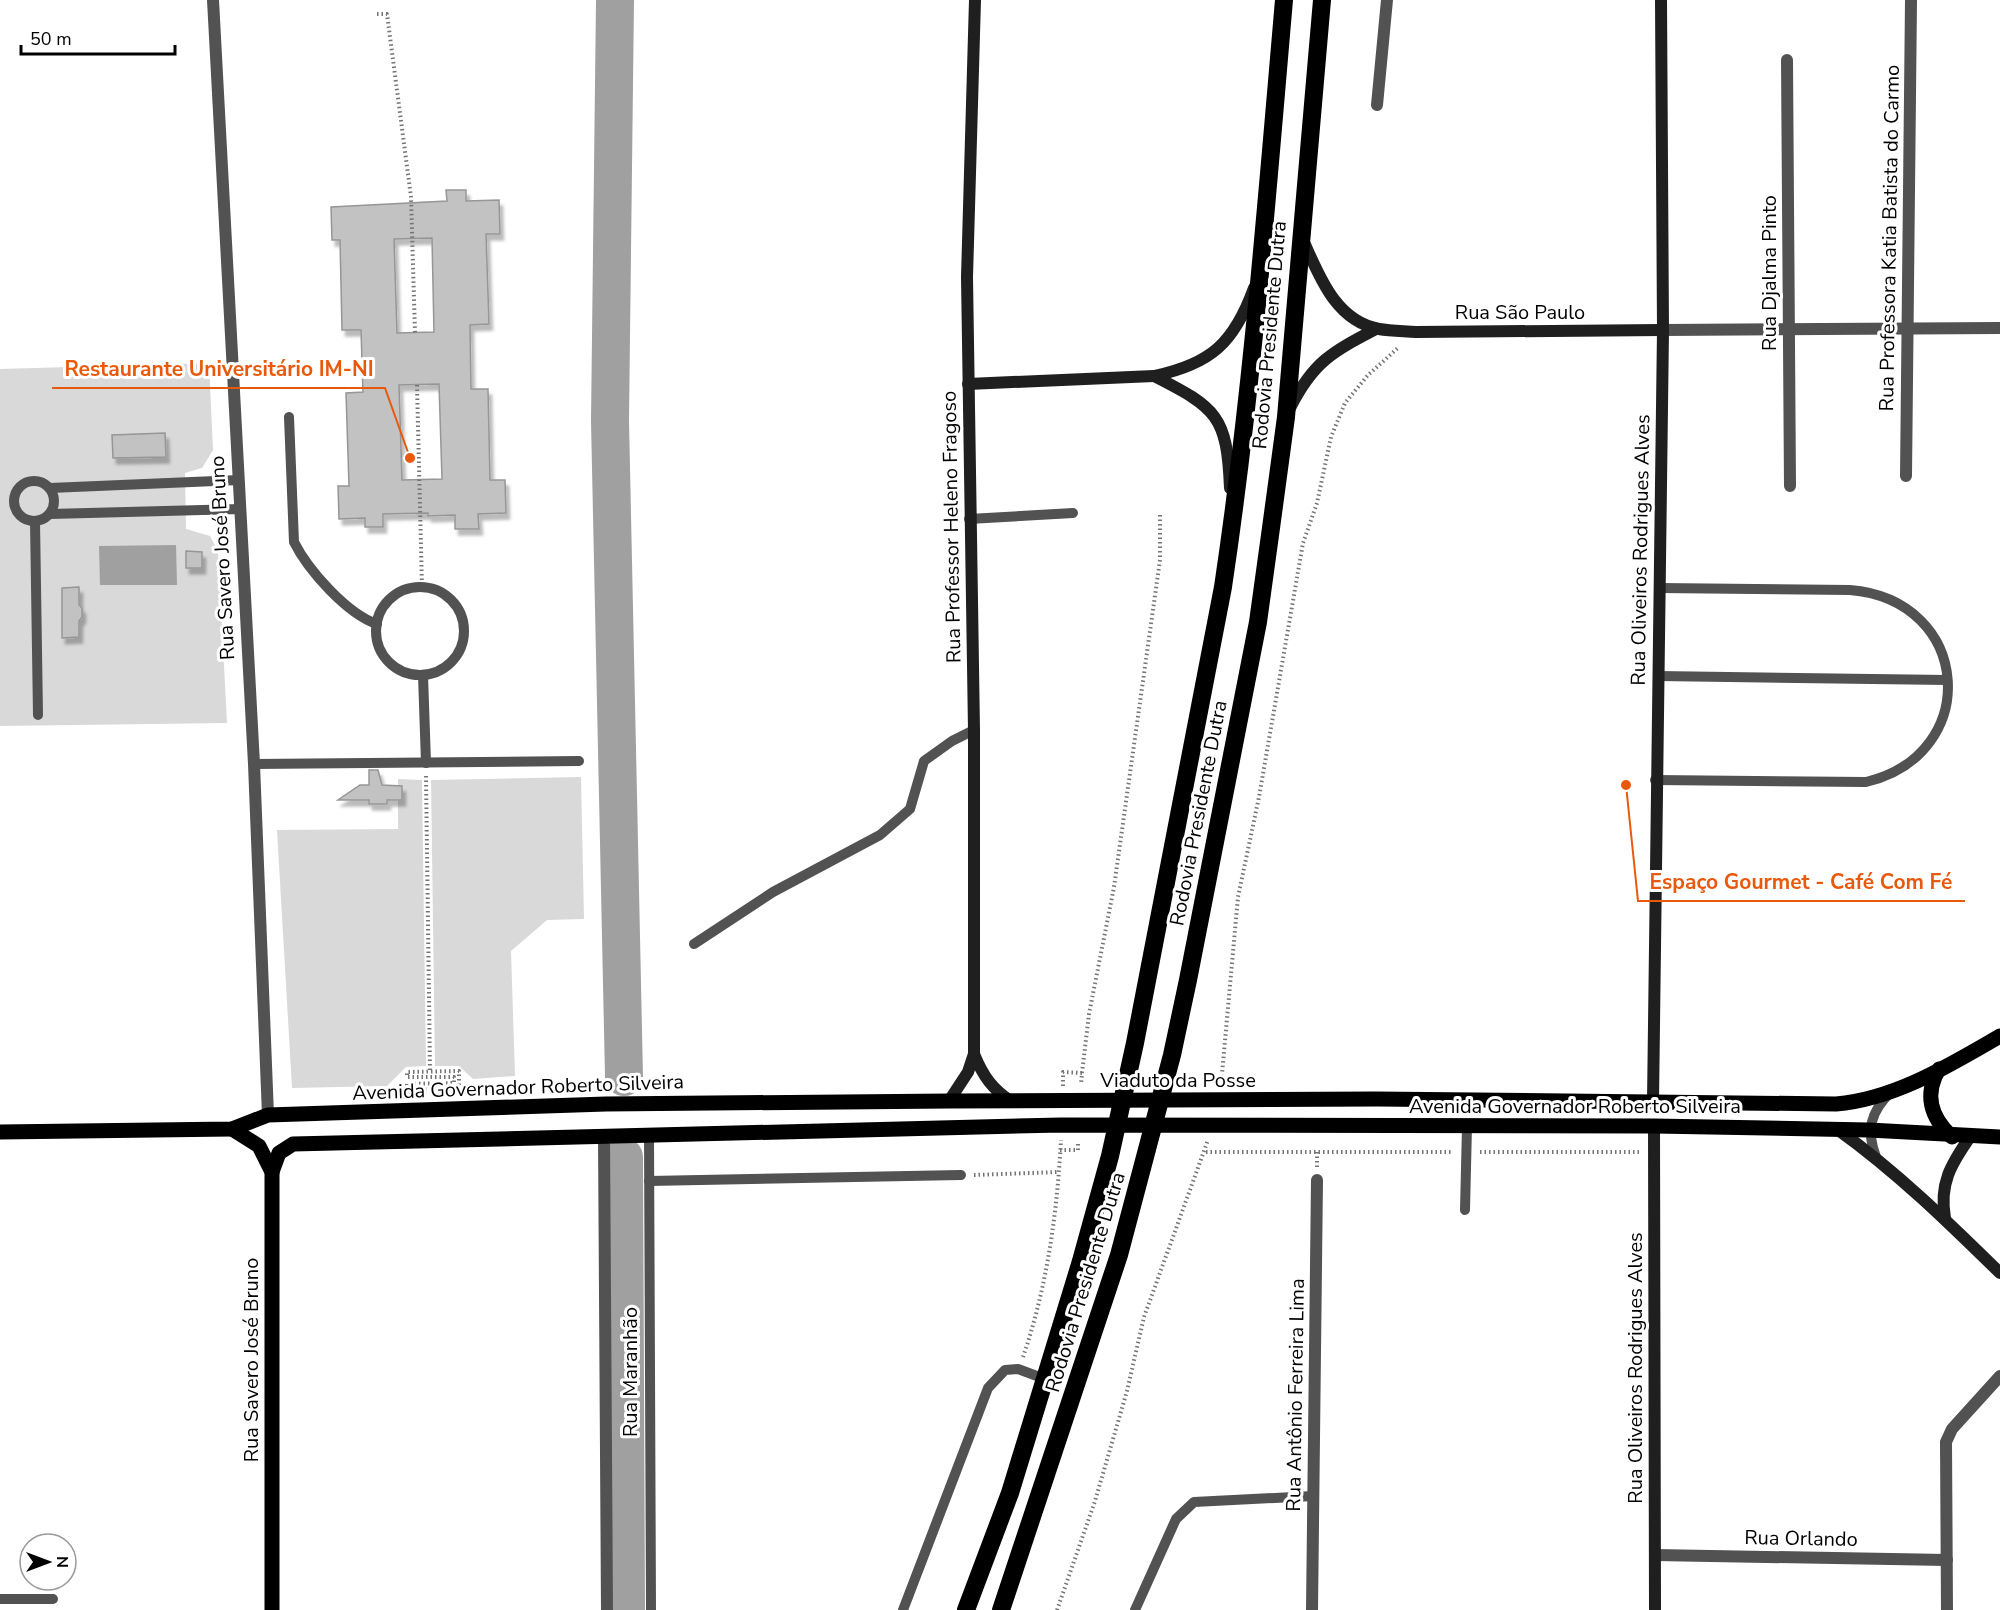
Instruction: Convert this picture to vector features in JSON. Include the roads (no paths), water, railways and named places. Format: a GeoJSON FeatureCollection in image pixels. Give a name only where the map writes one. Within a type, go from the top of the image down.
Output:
{"type":"FeatureCollection","features":[{"type":"Feature","properties":{"kind":"highway","name":"Rodovia Presidente Dutra"},"geometry":{"type":"LineString","coordinates":[[966,1610],[1010,1493],[1045,1379],[1102,1186],[1135,1043],[1219,609],[1231,530],[1261,267],[1284,0]]}},
{"type":"Feature","properties":{"kind":"highway","name":"Rodovia Presidente Dutra"},"geometry":{"type":"LineString","coordinates":[[1001,1610],[1115,1266],[1172,1055],[1258,621],[1286,417],[1322,0]]}},
{"type":"Feature","properties":{"kind":"main road","name":"Rua Professor Heleno Fragoso"},"geometry":{"type":"LineString","coordinates":[[949,1101],[968,1072],[974,1054],[974,730],[967,277],[975,0]]}},
{"type":"Feature","properties":{"kind":"main road","name":"Rua Oliveiros Rodrigues Alves"},"geometry":{"type":"LineString","coordinates":[[1653,1101],[1663,330],[1661,0]]}},
{"type":"Feature","properties":{"kind":"main road","name":"Rua São Paulo"},"geometry":{"type":"LineString","coordinates":[[1302,236],[1321,281],[1334,300],[1350,316],[1376,329],[1416,332],[1663,330]]}},
{"type":"Feature","properties":{"kind":"main road"},"geometry":{"type":"LineString","coordinates":[[968,384],[1154,376],[1179,371],[1200,362],[1222,345],[1244,314],[1261,267]]}},
{"type":"Feature","properties":{"kind":"main road"},"geometry":{"type":"LineString","coordinates":[[1286,417],[1304,381],[1315,369],[1337,350],[1376,329]]}},
{"type":"Feature","properties":{"kind":"main road"},"geometry":{"type":"LineString","coordinates":[[1154,376],[1194,396],[1219,421],[1228,451],[1231,530]]}},
{"type":"Feature","properties":{"kind":"main road","name":"Avenida Governador Roberto Silveira"},"geometry":{"type":"LineString","coordinates":[[1316,1100],[1836,1104],[1862,1101],[1893,1090],[1939,1069],[2000,1036]]}},
{"type":"Feature","properties":{"kind":"main road","name":"Rua Professor Heleno Fragoso"},"geometry":{"type":"LineString","coordinates":[[974,1054],[981,1071],[995,1091],[1012,1101]]}},
{"type":"Feature","properties":{"kind":"main road"},"geometry":{"type":"LineString","coordinates":[[1939,1069],[1932,1081],[1930,1102],[1935,1117],[1952,1137]]}},
{"type":"Feature","properties":{"kind":"main road","name":"Viaduto da Posse"},"geometry":{"type":"LineString","coordinates":[[1040,1102],[1316,1100]]}},
{"type":"Feature","properties":{"kind":"main road","name":"Avenida Governador Roberto Silveira"},"geometry":{"type":"LineString","coordinates":[[0,1132],[232,1129],[268,1115],[606,1104],[1040,1102]]}},
{"type":"Feature","properties":{"kind":"main road","name":"Avenida Governador Roberto Silveira"},"geometry":{"type":"LineString","coordinates":[[649,1134],[1042,1125],[1313,1125],[1837,1129],[1952,1137],[2000,1137]]}},
{"type":"Feature","properties":{"kind":"main road","name":"Rua Oliveiros Rodrigues Alves"},"geometry":{"type":"LineString","coordinates":[[1654,1126],[1655,1610]]}},
{"type":"Feature","properties":{"kind":"main road","name":"Rua Savero José Bruno"},"geometry":{"type":"LineString","coordinates":[[232,1129],[259,1146],[272,1172],[272,1610]]}},
{"type":"Feature","properties":{"kind":"main road"},"geometry":{"type":"LineString","coordinates":[[1837,1129],[1876,1157],[1945,1218],[2000,1273]]}},
{"type":"Feature","properties":{"kind":"main road"},"geometry":{"type":"LineString","coordinates":[[272,1172],[279,1153],[293,1144],[649,1134]]}},
{"type":"Feature","properties":{"kind":"main road"},"geometry":{"type":"LineString","coordinates":[[1945,1218],[1943,1187],[1950,1167],[1970,1137]]}},
{"type":"Feature","properties":{"kind":"street","name":"Rua Savero José Bruno"},"geometry":{"type":"LineString","coordinates":[[213,0],[254,764],[268,1115]]}},
{"type":"Feature","properties":{"kind":"street"},"geometry":{"type":"LineString","coordinates":[[1377,105],[1387,0]]}},
{"type":"Feature","properties":{"kind":"street","name":"Rua Professora Katia Batista do Carmo"},"geometry":{"type":"LineString","coordinates":[[1906,476],[1911,0]]}},
{"type":"Feature","properties":{"kind":"street","name":"Rua Djalma Pinto"},"geometry":{"type":"LineString","coordinates":[[1787,60],[1790,486]]}},
{"type":"Feature","properties":{"kind":"street"},"geometry":{"type":"LineString","coordinates":[[1663,330],[2000,328]]}},
{"type":"Feature","properties":{"kind":"street","name":"Rua Maranhão"},"geometry":{"type":"LineString","coordinates":[[604,1136],[607,1610]]}},
{"type":"Feature","properties":{"kind":"street","name":"Rua Antônio Ferreira Lima"},"geometry":{"type":"LineString","coordinates":[[1312,1610],[1317,1180]]}},
{"type":"Feature","properties":{"kind":"street"},"geometry":{"type":"LineString","coordinates":[[1947,1610],[1946,1442],[1952,1429],[2000,1376]]}},
{"type":"Feature","properties":{"kind":"street","name":"Rua Orlando"},"geometry":{"type":"LineString","coordinates":[[1655,1555],[1947,1560]]}},
{"type":"Feature","properties":{"kind":"lane"},"geometry":{"type":"LineString","coordinates":[[289,417],[294,542],[343,603],[360,618],[377,624]]}},
{"type":"Feature","properties":{"kind":"lane"},"geometry":{"type":"LineString","coordinates":[[239,480],[50,488],[40,482],[29,482],[20,487],[14,496],[17,512],[25,519],[35,521],[50,514],[241,509]]}},
{"type":"Feature","properties":{"kind":"lane"},"geometry":{"type":"LineString","coordinates":[[50,488],[54,504],[50,514]]}},
{"type":"Feature","properties":{"kind":"lane"},"geometry":{"type":"LineString","coordinates":[[969,519],[1073,513]]}},
{"type":"Feature","properties":{"kind":"lane"},"geometry":{"type":"LineString","coordinates":[[35,521],[38,715]]}},
{"type":"Feature","properties":{"kind":"lane"},"geometry":{"type":"LineString","coordinates":[[422,587],[444,594],[455,603],[462,616],[464,631],[462,646],[455,658],[444,668],[423,675],[402,671],[390,664],[382,652],[377,639],[377,624],[381,610],[390,599],[402,591],[422,587]]}},
{"type":"Feature","properties":{"kind":"lane"},"geometry":{"type":"LineString","coordinates":[[1656,780],[1866,782],[1881,778],[1911,763],[1933,738],[1945,709],[1947,680],[1941,651],[1929,629],[1908,608],[1880,594],[1850,590],[1659,588]]}},
{"type":"Feature","properties":{"kind":"lane"},"geometry":{"type":"LineString","coordinates":[[423,675],[426,763]]}},
{"type":"Feature","properties":{"kind":"lane"},"geometry":{"type":"LineString","coordinates":[[1658,676],[1947,680]]}},
{"type":"Feature","properties":{"kind":"lane"},"geometry":{"type":"LineString","coordinates":[[694,944],[773,892],[880,836],[910,809],[924,762],[952,741],[974,730]]}},
{"type":"Feature","properties":{"kind":"lane"},"geometry":{"type":"LineString","coordinates":[[254,764],[579,760]]}},
{"type":"Feature","properties":{"kind":"lane"},"geometry":{"type":"LineString","coordinates":[[1876,1157],[1869,1130],[1879,1106],[1893,1090]]}},
{"type":"Feature","properties":{"kind":"lane"},"geometry":{"type":"LineString","coordinates":[[1465,1210],[1467,1126]]}},
{"type":"Feature","properties":{"kind":"lane","name":"Rua Maranhão"},"geometry":{"type":"LineString","coordinates":[[649,1134],[651,1610]]}},
{"type":"Feature","properties":{"kind":"lane"},"geometry":{"type":"LineString","coordinates":[[649,1181],[961,1175]]}},
{"type":"Feature","properties":{"kind":"lane"},"geometry":{"type":"LineString","coordinates":[[903,1610],[988,1388],[1005,1370],[1018,1370],[1045,1379]]}},
{"type":"Feature","properties":{"kind":"lane"},"geometry":{"type":"LineString","coordinates":[[1135,1610],[1176,1519],[1194,1503],[1313,1496]]}},
{"type":"Feature","properties":{"kind":"lane"},"geometry":{"type":"LineString","coordinates":[[0,1599],[53,1599]]}},
{"type":"Feature","properties":{"kind":"waterway"},"geometry":{"type":"LineString","coordinates":[[615,0],[610,421],[624,1077]]}},
{"type":"Feature","properties":{"kind":"waterway"},"geometry":{"type":"LineString","coordinates":[[624,1157],[626,1610]]}},
{"type":"Feature","properties":{"kind":"place","name":"Restaurante Universitário IM-NI"},"geometry":{"type":"Point","coordinates":[410,458]}},
{"type":"Feature","properties":{"kind":"place","name":"Espaço Gourmet - Café Com Fé"},"geometry":{"type":"Point","coordinates":[1626,785]}}]}
